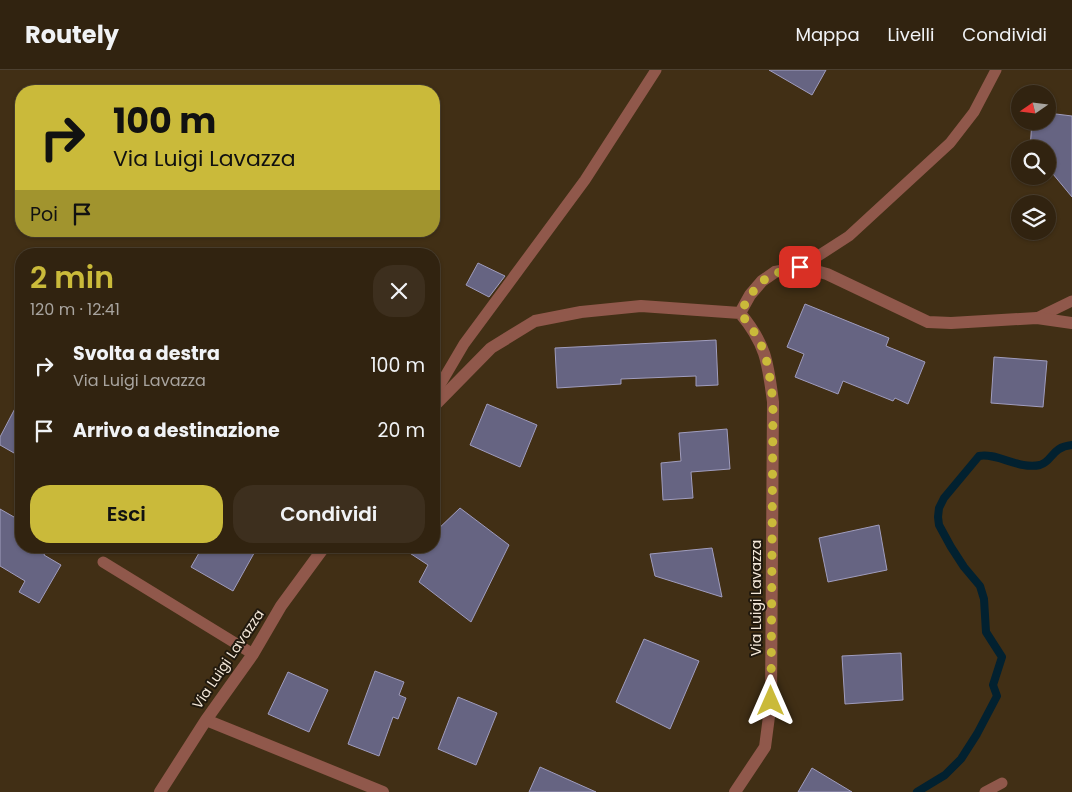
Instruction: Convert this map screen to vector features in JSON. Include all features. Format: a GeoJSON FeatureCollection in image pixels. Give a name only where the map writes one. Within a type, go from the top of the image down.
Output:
{"type":"FeatureCollection","features":[{"type":"Feature","properties":{"kind":"street"},"geometry":{"type":"LineString","coordinates":[[440,400],[491,348],[535,321],[581,312],[641,306],[740,313],[750,295],[762,281],[775,272],[800,267],[827,274],[928,322],[951,323],[1036,318],[1072,323]]}},
{"type":"Feature","properties":{"kind":"street","name":"Via Luigi Lavazza"},"geometry":{"type":"LineString","coordinates":[[734,792],[765,747],[771,701],[773,402],[767,358],[755,331],[740,313]]}},
{"type":"Feature","properties":{"kind":"street","name":"Via Luigi Lavazza"},"geometry":{"type":"LineString","coordinates":[[160,792],[206,720],[253,654],[281,606],[320,553]]}},
{"type":"Feature","properties":{"kind":"street"},"geometry":{"type":"LineString","coordinates":[[206,720],[383,792]]}},
{"type":"Feature","properties":{"kind":"lane"},"geometry":{"type":"LineString","coordinates":[[440,385],[464,344],[585,180],[656,70]]}},
{"type":"Feature","properties":{"kind":"lane"},"geometry":{"type":"LineString","coordinates":[[800,267],[849,236],[950,143],[974,112],[996,70]]}},
{"type":"Feature","properties":{"kind":"lane"},"geometry":{"type":"LineString","coordinates":[[1036,318],[1072,301]]}},
{"type":"Feature","properties":{"kind":"lane"},"geometry":{"type":"LineString","coordinates":[[103,562],[253,654]]}},
{"type":"Feature","properties":{"kind":"lane"},"geometry":{"type":"LineString","coordinates":[[985,792],[1002,783]]}},
{"type":"Feature","properties":{"kind":"building"},"geometry":{"type":"Polygon","coordinates":[[[769,70],[826,70],[812,95],[769,70]]]}},
{"type":"Feature","properties":{"kind":"building"},"geometry":{"type":"Polygon","coordinates":[[[1056,114],[1072,116],[1072,197],[1056,178],[1056,140],[1031,140],[1031,130],[1056,130],[1056,114]]]}},
{"type":"Feature","properties":{"kind":"building"},"geometry":{"type":"Polygon","coordinates":[[[478,263],[505,276],[489,297],[466,285],[478,263]]]}},
{"type":"Feature","properties":{"kind":"building"},"geometry":{"type":"Polygon","coordinates":[[[805,304],[889,338],[886,346],[925,362],[908,404],[895,398],[893,401],[843,381],[838,394],[795,377],[804,354],[787,347],[805,304]]]}},
{"type":"Feature","properties":{"kind":"building"},"geometry":{"type":"Polygon","coordinates":[[[716,340],[718,385],[696,386],[696,376],[621,379],[621,384],[557,388],[555,348],[716,340]]]}},
{"type":"Feature","properties":{"kind":"building"},"geometry":{"type":"Polygon","coordinates":[[[994,357],[1047,361],[1043,407],[991,403],[994,357]]]}},
{"type":"Feature","properties":{"kind":"building"},"geometry":{"type":"Polygon","coordinates":[[[487,404],[537,425],[520,467],[470,445],[487,404]]]}},
{"type":"Feature","properties":{"kind":"building"},"geometry":{"type":"Polygon","coordinates":[[[15,408],[15,454],[0,445],[0,437],[15,408]]]}},
{"type":"Feature","properties":{"kind":"building"},"geometry":{"type":"Polygon","coordinates":[[[727,429],[730,469],[691,472],[693,498],[663,500],[661,463],[681,461],[679,433],[727,429]]]}},
{"type":"Feature","properties":{"kind":"building"},"geometry":{"type":"Polygon","coordinates":[[[460,508],[509,545],[471,622],[419,582],[428,565],[410,553],[440,553],[440,527],[460,508]]]}},
{"type":"Feature","properties":{"kind":"building"},"geometry":{"type":"Polygon","coordinates":[[[0,509],[15,518],[15,553],[45,553],[44,555],[61,565],[39,603],[19,592],[25,581],[0,566],[0,509]]]}},
{"type":"Feature","properties":{"kind":"building"},"geometry":{"type":"Polygon","coordinates":[[[879,525],[887,570],[828,582],[819,538],[879,525]]]}},
{"type":"Feature","properties":{"kind":"building"},"geometry":{"type":"Polygon","coordinates":[[[712,548],[722,597],[655,576],[650,554],[712,548]]]}},
{"type":"Feature","properties":{"kind":"building"},"geometry":{"type":"Polygon","coordinates":[[[199,553],[254,553],[233,591],[191,567],[199,553]]]}},
{"type":"Feature","properties":{"kind":"building"},"geometry":{"type":"Polygon","coordinates":[[[644,639],[699,661],[670,729],[616,702],[644,639]]]}},
{"type":"Feature","properties":{"kind":"building"},"geometry":{"type":"Polygon","coordinates":[[[901,653],[903,700],[845,704],[842,656],[901,653]]]}},
{"type":"Feature","properties":{"kind":"building"},"geometry":{"type":"Polygon","coordinates":[[[375,671],[404,682],[399,695],[406,698],[398,719],[393,717],[379,756],[348,744],[375,671]]]}},
{"type":"Feature","properties":{"kind":"building"},"geometry":{"type":"Polygon","coordinates":[[[288,672],[328,690],[309,732],[268,714],[288,672]]]}},
{"type":"Feature","properties":{"kind":"building"},"geometry":{"type":"Polygon","coordinates":[[[458,697],[497,713],[476,765],[438,749],[458,697]]]}},
{"type":"Feature","properties":{"kind":"building"},"geometry":{"type":"Polygon","coordinates":[[[540,767],[596,792],[529,792],[540,767]]]}},
{"type":"Feature","properties":{"kind":"building"},"geometry":{"type":"Polygon","coordinates":[[[812,768],[852,792],[798,792],[812,768]]]}},
{"type":"Feature","properties":{"kind":"waterway"},"geometry":{"type":"LineString","coordinates":[[917,792],[945,775],[961,759],[977,734],[997,696],[993,685],[1002,657],[986,632],[984,599],[980,586],[964,567],[939,525],[939,508],[944,498],[979,456],[993,456],[1032,466],[1044,463],[1060,448],[1072,445]]}},
{"type":"Feature","properties":{"kind":"route"},"geometry":{"type":"LineString","coordinates":[[771,701],[773,402],[767,358],[755,331],[740,313],[750,295],[762,281],[775,272],[800,267]]}}]}
